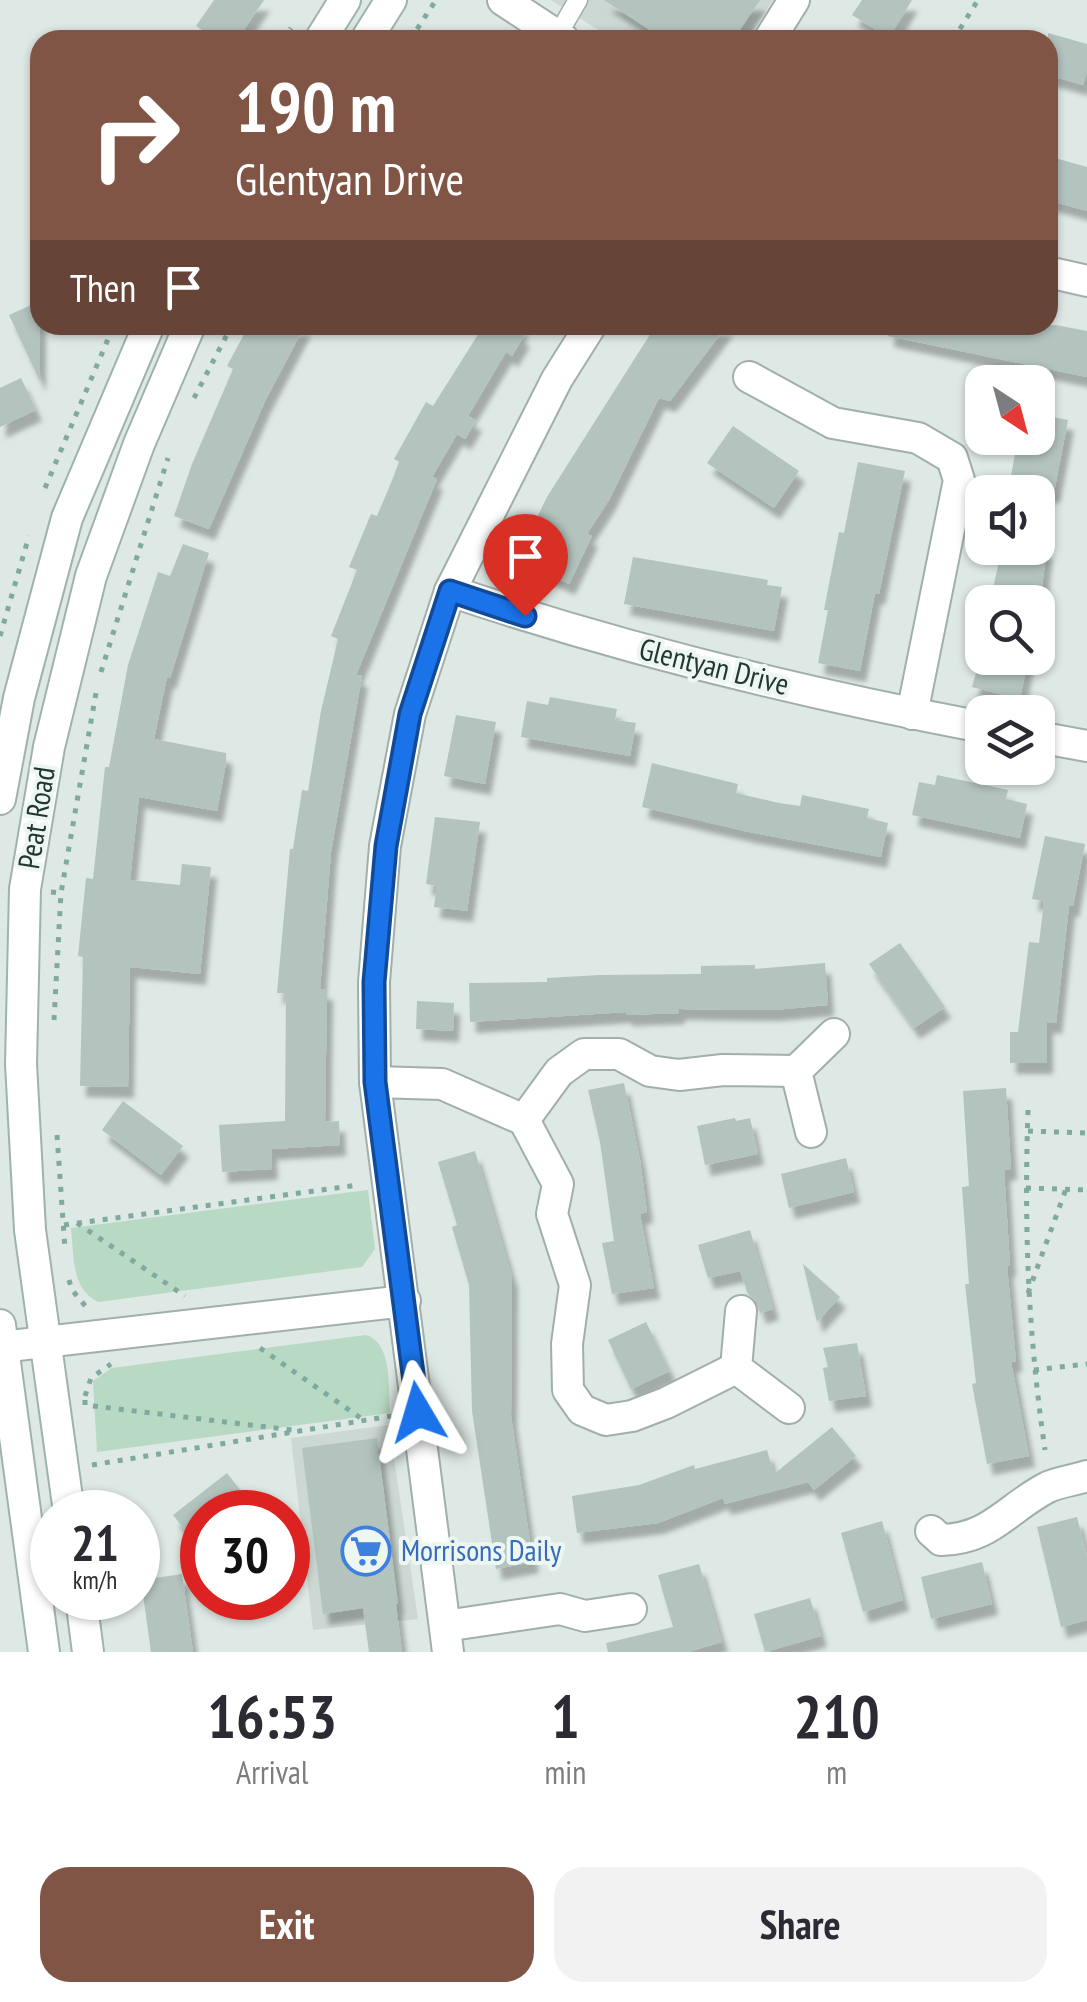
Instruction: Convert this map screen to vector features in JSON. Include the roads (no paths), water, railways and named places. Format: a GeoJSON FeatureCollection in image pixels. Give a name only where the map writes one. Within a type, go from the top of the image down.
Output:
{"type":"FeatureCollection","features":[{"type":"Feature","properties":{"kind":"street"},"geometry":{"type":"LineString","coordinates":[[326,30],[346,0]]}},
{"type":"Feature","properties":{"kind":"street"},"geometry":{"type":"LineString","coordinates":[[372,30],[391,0]]}},
{"type":"Feature","properties":{"kind":"street"},"geometry":{"type":"LineString","coordinates":[[503,0],[549,30]]}},
{"type":"Feature","properties":{"kind":"street"},"geometry":{"type":"LineString","coordinates":[[775,30],[794,0]]}},
{"type":"Feature","properties":{"kind":"street"},"geometry":{"type":"LineString","coordinates":[[1058,274],[1087,281]]}},
{"type":"Feature","properties":{"kind":"street","name":"Peat Road"},"geometry":{"type":"LineString","coordinates":[[0,799],[19,698],[68,518],[145,335]]}},
{"type":"Feature","properties":{"kind":"street","name":"Peat Road"},"geometry":{"type":"LineString","coordinates":[[67,1490],[30,1230],[21,1064],[26,889],[49,747],[92,576],[139,444],[186,335]]}},
{"type":"Feature","properties":{"kind":"street"},"geometry":{"type":"LineString","coordinates":[[585,335],[557,379],[450,591],[410,714],[386,846],[374,982],[375,1082],[446,1639],[560,1609],[585,1616],[631,1609]]}},
{"type":"Feature","properties":{"kind":"street"},"geometry":{"type":"LineString","coordinates":[[749,377],[833,423],[918,438],[952,458],[959,480],[912,714]]}},
{"type":"Feature","properties":{"kind":"street","name":"Glentyan Drive"},"geometry":{"type":"LineString","coordinates":[[450,591],[562,629],[965,724]]}},
{"type":"Feature","properties":{"kind":"street"},"geometry":{"type":"LineString","coordinates":[[1055,740],[1087,746]]}},
{"type":"Feature","properties":{"kind":"street"},"geometry":{"type":"LineString","coordinates":[[524,1120],[559,1072],[584,1054],[618,1054],[650,1071],[679,1075],[724,1070],[796,1070],[834,1034]]}},
{"type":"Feature","properties":{"kind":"street"},"geometry":{"type":"LineString","coordinates":[[796,1070],[811,1132]]}},
{"type":"Feature","properties":{"kind":"street"},"geometry":{"type":"LineString","coordinates":[[375,1082],[442,1084],[524,1120],[558,1184],[552,1214],[575,1285],[568,1344],[568,1390],[582,1410],[606,1420],[632,1416],[736,1368]]}},
{"type":"Feature","properties":{"kind":"street"},"geometry":{"type":"LineString","coordinates":[[44,1652],[1,1339],[45,1341],[405,1301]]}},
{"type":"Feature","properties":{"kind":"street"},"geometry":{"type":"LineString","coordinates":[[736,1368],[741,1311]]}},
{"type":"Feature","properties":{"kind":"street"},"geometry":{"type":"LineString","coordinates":[[736,1368],[789,1408]]}},
{"type":"Feature","properties":{"kind":"street"},"geometry":{"type":"LineString","coordinates":[[932,1532],[940,1540],[964,1539],[994,1524],[1049,1486],[1087,1476]]}},
{"type":"Feature","properties":{"kind":"street"},"geometry":{"type":"LineString","coordinates":[[83,1620],[88,1652]]}},
{"type":"Feature","properties":{"kind":"lane"},"geometry":{"type":"LineString","coordinates":[[565,30],[578,0]]}},
{"type":"Feature","properties":{"kind":"place","name":"Morrisons Daily"},"geometry":{"type":"Point","coordinates":[366,1551]}}]}
